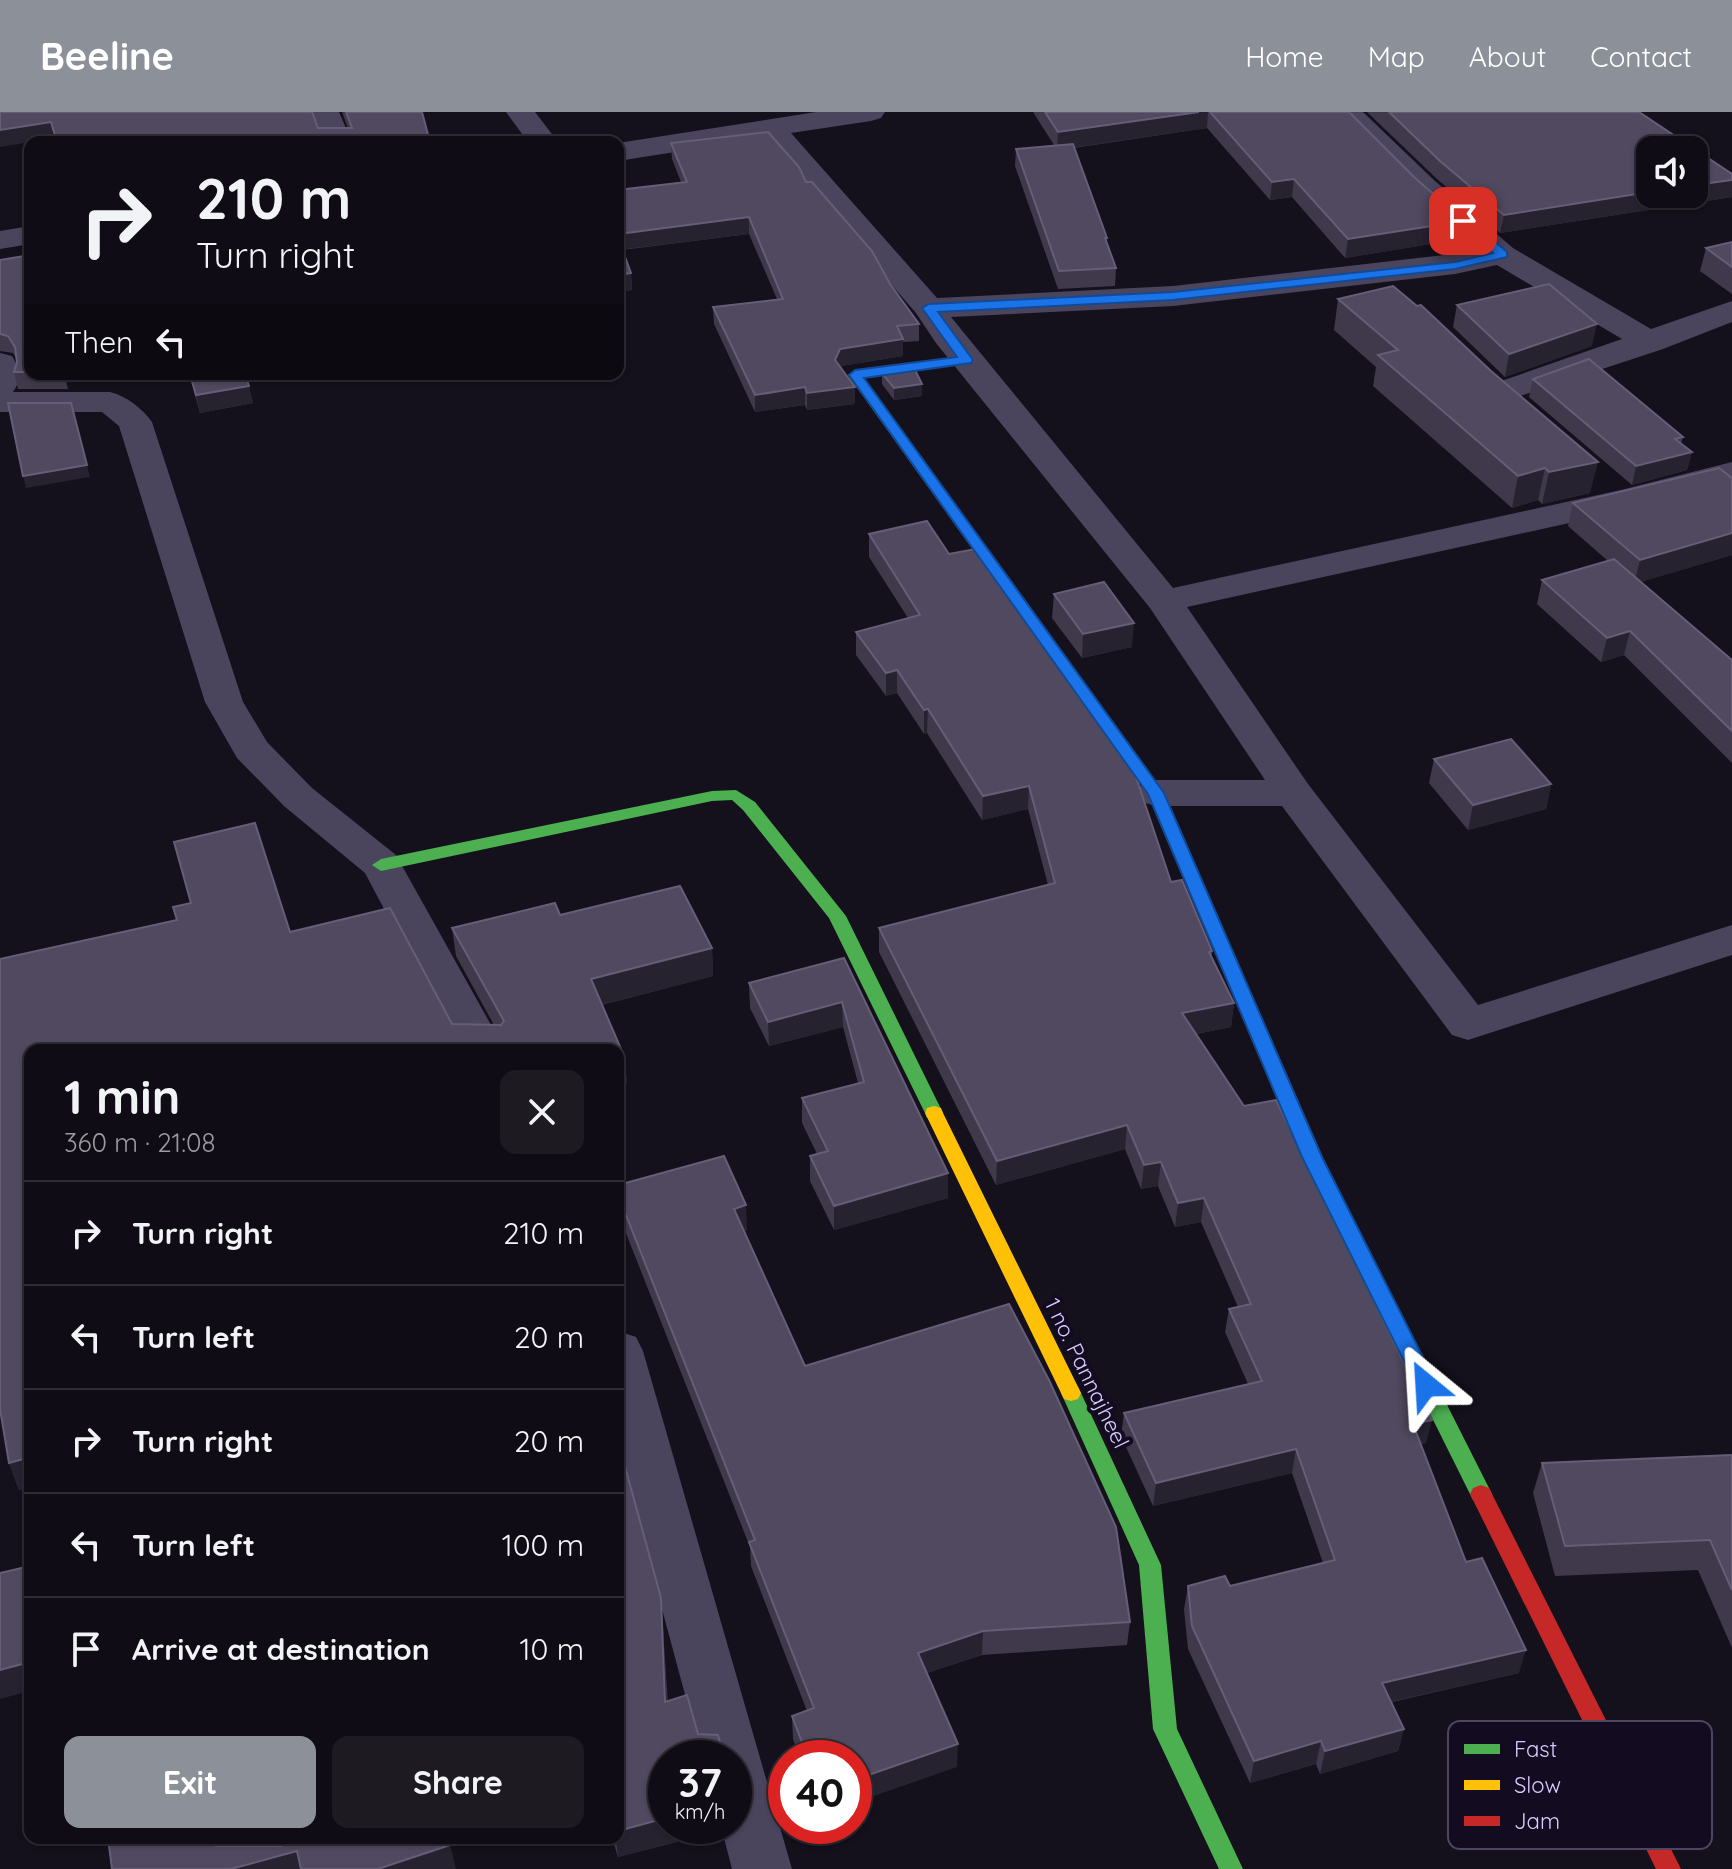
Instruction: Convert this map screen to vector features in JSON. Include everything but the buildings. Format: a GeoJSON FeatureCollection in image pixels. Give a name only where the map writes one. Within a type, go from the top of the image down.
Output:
{"type":"FeatureCollection","features":[{"type":"Feature","properties":{"kind":"street"},"geometry":{"type":"LineString","coordinates":[[325,112],[335,136]]}},
{"type":"Feature","properties":{"kind":"street"},"geometry":{"type":"LineString","coordinates":[[520,112],[538,136]]}},
{"type":"Feature","properties":{"kind":"street"},"geometry":{"type":"LineString","coordinates":[[624,151],[871,112]]}},
{"type":"Feature","properties":{"kind":"street"},"geometry":{"type":"LineString","coordinates":[[1347,112],[1424,187],[1502,255],[1651,342]]}},
{"type":"Feature","properties":{"kind":"street"},"geometry":{"type":"LineString","coordinates":[[771,128],[929,308],[966,360],[1164,601],[1294,793],[1468,1024],[1732,940]]}},
{"type":"Feature","properties":{"kind":"street"},"geometry":{"type":"LineString","coordinates":[[0,240],[24,236]]}},
{"type":"Feature","properties":{"kind":"street"},"geometry":{"type":"LineString","coordinates":[[929,308],[1173,296],[1455,265],[1502,255]]}},
{"type":"Feature","properties":{"kind":"street"},"geometry":{"type":"LineString","coordinates":[[1375,274],[1409,306]]}},
{"type":"Feature","properties":{"kind":"street"},"geometry":{"type":"LineString","coordinates":[[1499,392],[1651,342],[1732,311]]}},
{"type":"Feature","properties":{"kind":"street"},"geometry":{"type":"LineString","coordinates":[[966,360],[855,375],[1156,793],[1312,1157],[1595,1721]]}},
{"type":"Feature","properties":{"kind":"street"},"geometry":{"type":"LineString","coordinates":[[0,363],[3,376],[0,387]]}},
{"type":"Feature","properties":{"kind":"street"},"geometry":{"type":"LineString","coordinates":[[0,402],[110,402],[135,422],[224,702],[251,749],[298,797],[381,865],[479,1044]]}},
{"type":"Feature","properties":{"kind":"street"},"geometry":{"type":"LineString","coordinates":[[1590,471],[1624,500]]}},
{"type":"Feature","properties":{"kind":"street"},"geometry":{"type":"LineString","coordinates":[[1164,601],[1624,500],[1732,472]]}},
{"type":"Feature","properties":{"kind":"street"},"geometry":{"type":"LineString","coordinates":[[1156,793],[1294,793]]}},
{"type":"Feature","properties":{"kind":"street","name":"1 no. Pannajheel"},"geometry":{"type":"LineString","coordinates":[[381,865],[712,796],[736,795],[749,806],[837,916],[1076,1403],[1150,1565],[1165,1729],[1231,1869]]}},
{"type":"Feature","properties":{"kind":"street"},"geometry":{"type":"LineString","coordinates":[[624,1373],[726,1740]]}},
{"type":"Feature","properties":{"kind":"street"},"geometry":{"type":"LineString","coordinates":[[752,1833],[762,1869]]}},
{"type":"Feature","properties":{"kind":"street"},"geometry":{"type":"LineString","coordinates":[[254,1844],[257,1869]]}},
{"type":"Feature","properties":{"kind":"street"},"geometry":{"type":"LineString","coordinates":[[1659,1849],[1669,1869]]}},
{"type":"Feature","properties":{"kind":"traffic: fast"},"geometry":{"type":"LineString","coordinates":[[966,360],[855,375],[1086,696]]}},
{"type":"Feature","properties":{"kind":"traffic: fast"},"geometry":{"type":"LineString","coordinates":[[381,865],[712,796],[736,795],[749,806],[837,916],[934,1113]]}},
{"type":"Feature","properties":{"kind":"traffic: fast"},"geometry":{"type":"LineString","coordinates":[[1318,1169],[1481,1494]]}},
{"type":"Feature","properties":{"kind":"traffic: fast"},"geometry":{"type":"LineString","coordinates":[[1071,1393],[1150,1565],[1165,1729],[1231,1869]]}},
{"type":"Feature","properties":{"kind":"traffic: slow"},"geometry":{"type":"LineString","coordinates":[[934,1113],[1071,1393]]}},
{"type":"Feature","properties":{"kind":"traffic: jam"},"geometry":{"type":"LineString","coordinates":[[1086,696],[1156,793],[1318,1169]]}},
{"type":"Feature","properties":{"kind":"traffic: jam"},"geometry":{"type":"LineString","coordinates":[[1481,1494],[1595,1721]]}},
{"type":"Feature","properties":{"kind":"traffic: jam"},"geometry":{"type":"LineString","coordinates":[[1659,1849],[1669,1869]]}},
{"type":"Feature","properties":{"kind":"route"},"geometry":{"type":"LineString","coordinates":[[1426,1385],[1312,1157],[1156,793],[855,375],[966,360],[929,308],[1173,296],[1455,265],[1502,255],[1463,221]]}}]}
